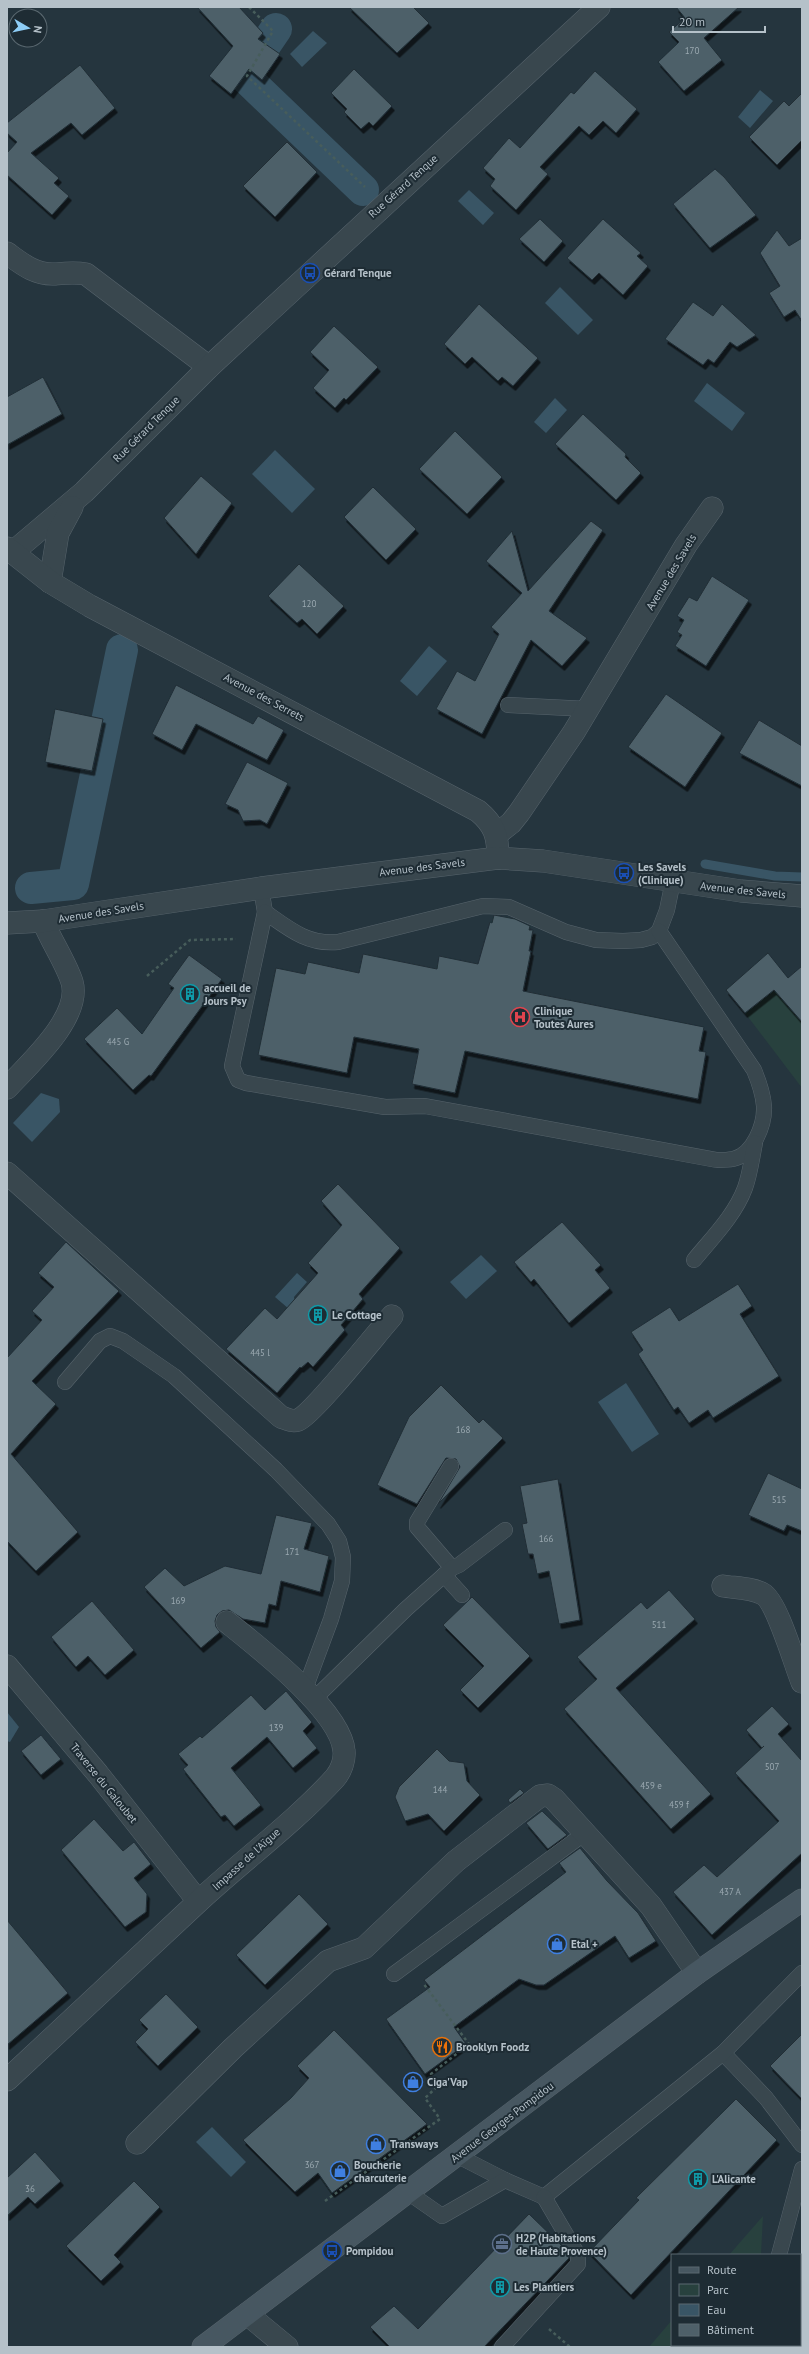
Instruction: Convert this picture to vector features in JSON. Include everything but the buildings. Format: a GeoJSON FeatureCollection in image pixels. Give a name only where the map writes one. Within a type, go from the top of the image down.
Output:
{"type":"FeatureCollection","features":[{"type":"Feature","properties":{"kind":"main road","name":"Avenue Georges Pompidou"},"geometry":{"type":"LineString","coordinates":[[203,2347],[458,2156],[697,1973],[802,1900]]}},
{"type":"Feature","properties":{"kind":"street","name":"Rue Gérard Tenque"},"geometry":{"type":"LineString","coordinates":[[10,550],[84,492],[209,367],[599,7]]}},
{"type":"Feature","properties":{"kind":"street"},"geometry":{"type":"LineString","coordinates":[[7,253],[30,270],[41,273],[76,272],[86,274],[209,367]]}},
{"type":"Feature","properties":{"kind":"street","name":"Rue Gérard Tenque"},"geometry":{"type":"LineString","coordinates":[[50,582],[58,533],[64,518],[84,492]]}},
{"type":"Feature","properties":{"kind":"street","name":"Avenue des Savels"},"geometry":{"type":"LineString","coordinates":[[497,834],[519,813],[588,709],[686,545],[712,508]]}},
{"type":"Feature","properties":{"kind":"street","name":"Avenue des Serrets"},"geometry":{"type":"LineString","coordinates":[[10,550],[50,582],[90,606],[466,804],[486,818],[497,834]]}},
{"type":"Feature","properties":{"kind":"street"},"geometry":{"type":"LineString","coordinates":[[497,834],[498,858]]}},
{"type":"Feature","properties":{"kind":"street","name":"Avenue des Savels"},"geometry":{"type":"LineString","coordinates":[[7,924],[43,921],[262,888],[498,858],[543,861],[741,892],[802,896]]}},
{"type":"Feature","properties":{"kind":"street","name":"Avenue des Savels"},"geometry":{"type":"LineString","coordinates":[[7,1088],[61,1026],[73,1003],[72,980],[43,921]]}},
{"type":"Feature","properties":{"kind":"street"},"geometry":{"type":"LineString","coordinates":[[7,1173],[281,1417],[290,1421],[299,1420],[317,1403],[392,1316]]}},
{"type":"Feature","properties":{"kind":"street"},"geometry":{"type":"LineString","coordinates":[[723,1586],[757,1592],[768,1598],[775,1610],[802,1682]]}},
{"type":"Feature","properties":{"kind":"street","name":"Impasse de l'Aïgue"},"geometry":{"type":"LineString","coordinates":[[7,2080],[198,1901],[311,1801],[336,1777],[341,1768],[344,1749],[340,1736],[309,1695],[275,1660],[226,1622]]}},
{"type":"Feature","properties":{"kind":"street","name":"Traverse du Galoubet"},"geometry":{"type":"LineString","coordinates":[[7,1666],[98,1774],[198,1901]]}},
{"type":"Feature","properties":{"kind":"street"},"geometry":{"type":"LineString","coordinates":[[137,2143],[233,2048],[328,1961],[342,1955],[358,1952],[364,1948],[456,1861],[535,1799],[548,1795],[554,1799],[585,1833],[661,1919],[697,1973]]}},
{"type":"Feature","properties":{"kind":"street"},"geometry":{"type":"LineString","coordinates":[[247,2314],[287,2347]]}},
{"type":"Feature","properties":{"kind":"lane"},"geometry":{"type":"LineString","coordinates":[[508,705],[588,709]]}},
{"type":"Feature","properties":{"kind":"lane"},"geometry":{"type":"LineString","coordinates":[[265,912],[288,928],[318,943],[338,942],[483,906],[495,905],[509,906],[566,932],[596,940],[623,942],[652,937],[659,931],[667,910],[673,882]]}},
{"type":"Feature","properties":{"kind":"lane"},"geometry":{"type":"LineString","coordinates":[[262,888],[265,912],[232,1066],[238,1080],[246,1083],[385,1108],[425,1106],[717,1160],[734,1159],[745,1153],[757,1138]]}},
{"type":"Feature","properties":{"kind":"lane"},"geometry":{"type":"LineString","coordinates":[[659,931],[754,1070],[763,1096],[764,1108],[745,1188],[740,1199],[718,1231],[694,1260]]}},
{"type":"Feature","properties":{"kind":"lane"},"geometry":{"type":"LineString","coordinates":[[65,1382],[100,1341],[110,1336],[123,1340],[174,1376],[276,1470],[328,1524],[339,1541],[343,1557],[342,1581],[309,1695]]}},
{"type":"Feature","properties":{"kind":"lane"},"geometry":{"type":"LineString","coordinates":[[451,1466],[417,1522],[417,1527],[462,1595]]}},
{"type":"Feature","properties":{"kind":"lane"},"geometry":{"type":"LineString","coordinates":[[309,1695],[448,1572],[505,1530]]}},
{"type":"Feature","properties":{"kind":"lane"},"geometry":{"type":"LineString","coordinates":[[394,1974],[585,1833]]}},
{"type":"Feature","properties":{"kind":"lane"},"geometry":{"type":"LineString","coordinates":[[544,2197],[723,2053],[802,1973]]}},
{"type":"Feature","properties":{"kind":"lane"},"geometry":{"type":"LineString","coordinates":[[723,2053],[766,2098],[802,2144]]}},
{"type":"Feature","properties":{"kind":"lane"},"geometry":{"type":"LineString","coordinates":[[458,2156],[544,2197],[578,2255],[578,2264],[502,2347]]}},
{"type":"Feature","properties":{"kind":"lane"},"geometry":{"type":"LineString","coordinates":[[779,2254],[802,2170]]}},
{"type":"Feature","properties":{"kind":"lane"},"geometry":{"type":"LineString","coordinates":[[409,2193],[442,2216],[506,2180]]}},
{"type":"Feature","properties":{"kind":"path"},"geometry":{"type":"LineString","coordinates":[[249,7],[273,31],[247,76],[361,183]]}},
{"type":"Feature","properties":{"kind":"path"},"geometry":{"type":"LineString","coordinates":[[147,976],[190,940],[260,938]]}},
{"type":"Feature","properties":{"kind":"path"},"geometry":{"type":"LineString","coordinates":[[325,2201],[440,2118],[425,2098],[438,2086],[430,2074],[470,2044],[420,1978]]}},
{"type":"Feature","properties":{"kind":"path"},"geometry":{"type":"LineString","coordinates":[[559,2338],[570,2347]]}},
{"type":"Feature","properties":{"kind":"green space"},"geometry":{"type":"Polygon","coordinates":[[[774,990],[802,1022],[802,1088],[745,1013],[774,990]]]}},
{"type":"Feature","properties":{"kind":"green space"},"geometry":{"type":"Polygon","coordinates":[[[763,2216],[761,2254],[730,2254],[763,2216]]]}},
{"type":"Feature","properties":{"kind":"green space"},"geometry":{"type":"Polygon","coordinates":[[[671,2321],[671,2346],[716,2346],[715,2347],[649,2347],[671,2321]]]}},
{"type":"Feature","properties":{"kind":"water"},"geometry":{"type":"Polygon","coordinates":[[[313,31],[327,43],[302,67],[290,54],[313,31]]]}},
{"type":"Feature","properties":{"kind":"water"},"geometry":{"type":"Polygon","coordinates":[[[760,90],[773,101],[750,128],[738,117],[760,90]]]}},
{"type":"Feature","properties":{"kind":"water"},"geometry":{"type":"Polygon","coordinates":[[[469,190],[494,213],[483,225],[458,201],[469,190]]]}},
{"type":"Feature","properties":{"kind":"water"},"geometry":{"type":"Polygon","coordinates":[[[560,287],[593,320],[578,335],[545,303],[560,287]]]}},
{"type":"Feature","properties":{"kind":"water"},"geometry":{"type":"Polygon","coordinates":[[[707,383],[745,413],[732,431],[694,401],[707,383]]]}},
{"type":"Feature","properties":{"kind":"water"},"geometry":{"type":"Polygon","coordinates":[[[555,398],[567,410],[546,433],[534,422],[555,398]]]}},
{"type":"Feature","properties":{"kind":"water"},"geometry":{"type":"Polygon","coordinates":[[[275,450],[315,489],[292,513],[252,474],[275,450]]]}},
{"type":"Feature","properties":{"kind":"water"},"geometry":{"type":"Polygon","coordinates":[[[429,646],[447,661],[417,696],[400,681],[429,646]]]}},
{"type":"Feature","properties":{"kind":"water"},"geometry":{"type":"Polygon","coordinates":[[[41,1093],[59,1099],[60,1112],[32,1142],[13,1123],[41,1093]]]}},
{"type":"Feature","properties":{"kind":"water"},"geometry":{"type":"Polygon","coordinates":[[[481,1255],[497,1271],[466,1299],[450,1282],[481,1255]]]}},
{"type":"Feature","properties":{"kind":"water"},"geometry":{"type":"Polygon","coordinates":[[[297,1273],[307,1282],[294,1297],[295,1302],[289,1309],[275,1297],[297,1273]]]}},
{"type":"Feature","properties":{"kind":"water"},"geometry":{"type":"Polygon","coordinates":[[[626,1383],[659,1434],[632,1452],[598,1402],[626,1383]]]}},
{"type":"Feature","properties":{"kind":"water"},"geometry":{"type":"Polygon","coordinates":[[[7,1712],[19,1727],[10,1742],[7,1741],[7,1712]]]}},
{"type":"Feature","properties":{"kind":"water"},"geometry":{"type":"Polygon","coordinates":[[[212,2127],[246,2162],[231,2177],[196,2142],[212,2127]]]}},
{"type":"Feature","properties":{"kind":"waterway"},"geometry":{"type":"LineString","coordinates":[[276,29],[244,76],[363,190]]}},
{"type":"Feature","properties":{"kind":"waterway"},"geometry":{"type":"LineString","coordinates":[[31,888],[73,884],[122,650]]}},
{"type":"Feature","properties":{"kind":"waterway"},"geometry":{"type":"LineString","coordinates":[[705,864],[775,876],[802,877]]}},
{"type":"Feature","properties":{"kind":"place","name":"Gérard Tenque"},"geometry":{"type":"Point","coordinates":[310,273]}},
{"type":"Feature","properties":{"kind":"place","name":"Les Savels (Clinique)"},"geometry":{"type":"Point","coordinates":[624,873]}},
{"type":"Feature","properties":{"kind":"place","name":"accueil de Jours Psy"},"geometry":{"type":"Point","coordinates":[190,994]}},
{"type":"Feature","properties":{"kind":"place","name":"Clinique Toutes Aures"},"geometry":{"type":"Point","coordinates":[520,1017]}},
{"type":"Feature","properties":{"kind":"place","name":"Le Cottage"},"geometry":{"type":"Point","coordinates":[318,1315]}},
{"type":"Feature","properties":{"kind":"place","name":"Etal +"},"geometry":{"type":"Point","coordinates":[557,1944]}},
{"type":"Feature","properties":{"kind":"place","name":"Brooklyn Foodz"},"geometry":{"type":"Point","coordinates":[442,2047]}},
{"type":"Feature","properties":{"kind":"place","name":"Ciga'Vap"},"geometry":{"type":"Point","coordinates":[413,2082]}},
{"type":"Feature","properties":{"kind":"place","name":"Transways"},"geometry":{"type":"Point","coordinates":[376,2144]}},
{"type":"Feature","properties":{"kind":"place","name":"Boucherie charcuterie"},"geometry":{"type":"Point","coordinates":[340,2171]}},
{"type":"Feature","properties":{"kind":"place","name":"L'Alicante"},"geometry":{"type":"Point","coordinates":[698,2179]}},
{"type":"Feature","properties":{"kind":"place","name":"H2P (Habitations de Haute Provence)"},"geometry":{"type":"Point","coordinates":[502,2244]}},
{"type":"Feature","properties":{"kind":"place","name":"Pompidou"},"geometry":{"type":"Point","coordinates":[332,2251]}},
{"type":"Feature","properties":{"kind":"place","name":"Les Plantiers"},"geometry":{"type":"Point","coordinates":[500,2287]}}]}
